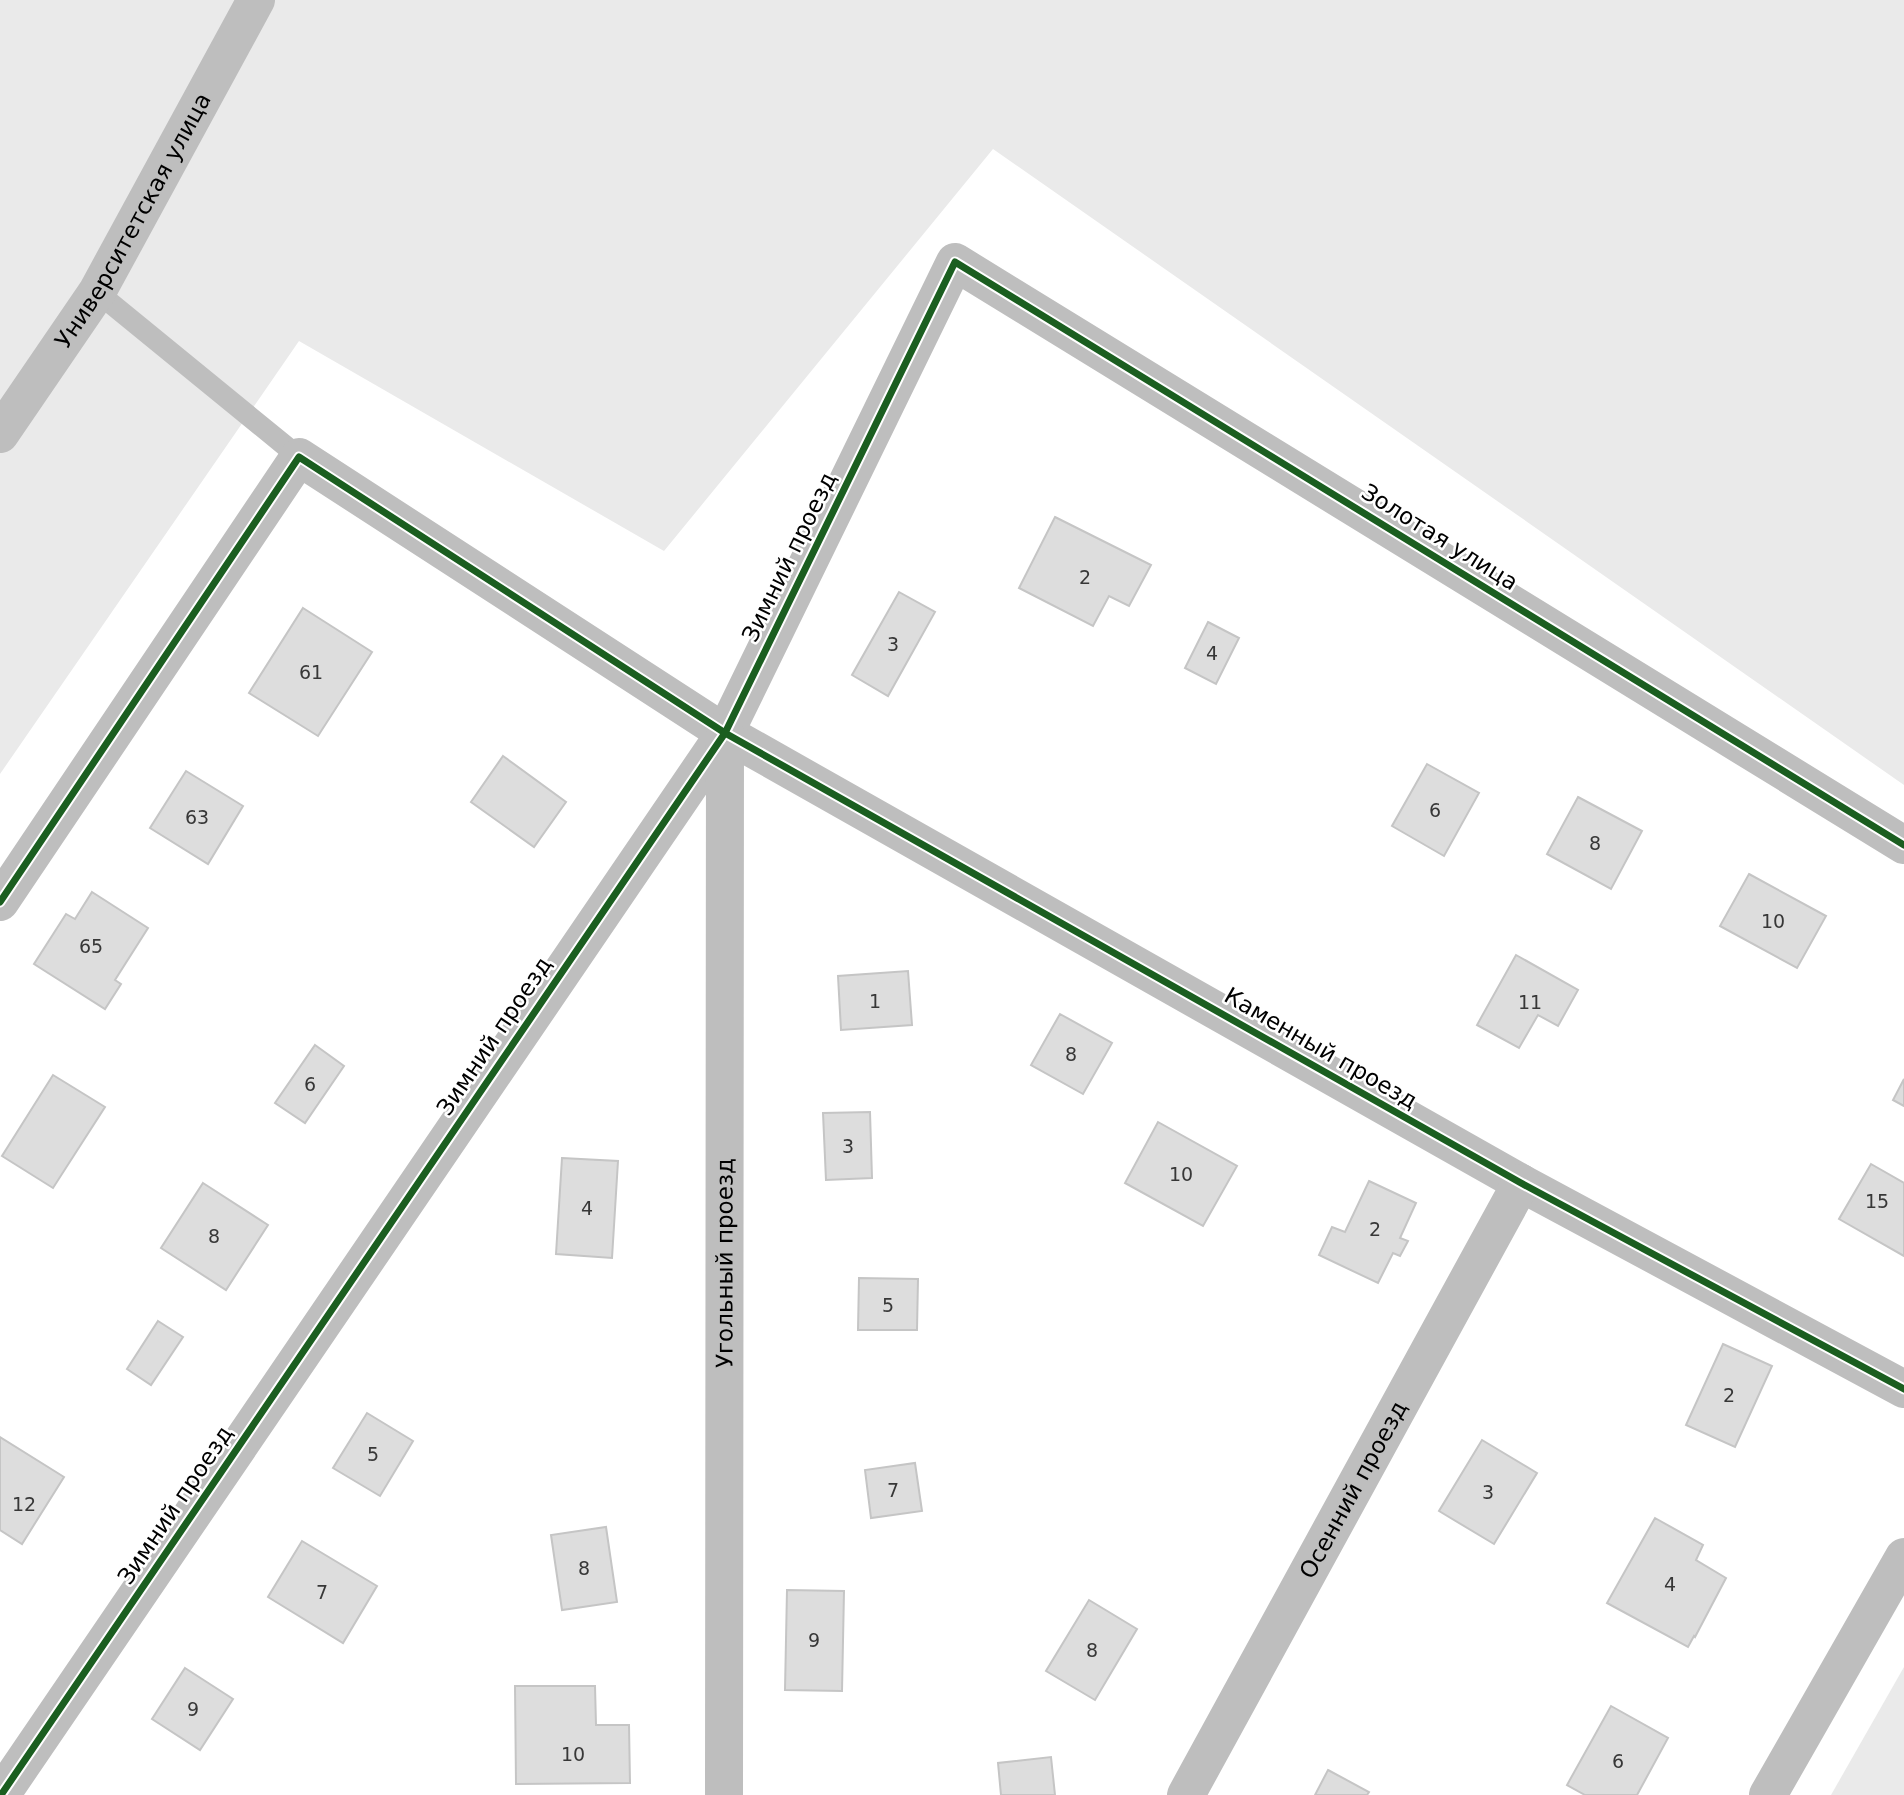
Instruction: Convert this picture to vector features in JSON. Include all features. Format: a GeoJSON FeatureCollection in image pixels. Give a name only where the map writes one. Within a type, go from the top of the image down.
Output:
{"type":"FeatureCollection","features":[{"type":"Feature","properties":{"kind":"street","name":"Университетская улица"},"geometry":{"type":"LineString","coordinates":[[0,434],[97,292],[256,0]]}},
{"type":"Feature","properties":{"kind":"street","name":"Зимний проезд"},"geometry":{"type":"LineString","coordinates":[[1,1795],[725,733],[955,262]]}},
{"type":"Feature","properties":{"kind":"street","name":"Золотая улица"},"geometry":{"type":"LineString","coordinates":[[955,262],[1904,845]]}},
{"type":"Feature","properties":{"kind":"street","name":"Каменный проезд"},"geometry":{"type":"LineString","coordinates":[[299,457],[725,733],[1521,1184],[1904,1389]]}},
{"type":"Feature","properties":{"kind":"street"},"geometry":{"type":"LineString","coordinates":[[0,902],[299,457]]}},
{"type":"Feature","properties":{"kind":"street","name":"Угольный проезд"},"geometry":{"type":"LineString","coordinates":[[724,1795],[725,733]]}},
{"type":"Feature","properties":{"kind":"street","name":"Осенний проезд"},"geometry":{"type":"LineString","coordinates":[[1186,1795],[1521,1184]]}},
{"type":"Feature","properties":{"kind":"street"},"geometry":{"type":"LineString","coordinates":[[1768,1795],[1904,1557]]}},
{"type":"Feature","properties":{"kind":"lane"},"geometry":{"type":"LineString","coordinates":[[97,292],[299,457]]}},
{"type":"Feature","properties":{"kind":"shaded area"},"geometry":{"type":"Polygon","coordinates":[[[0,0],[1904,0],[1904,785],[993,149],[664,551],[299,341],[0,774],[0,0]]]}},
{"type":"Feature","properties":{"kind":"shaded area"},"geometry":{"type":"Polygon","coordinates":[[[1904,1667],[1904,1795],[1831,1795],[1904,1667]]]}},
{"type":"Feature","properties":{"kind":"building"},"geometry":{"type":"Polygon","coordinates":[[[1055,517],[1151,565],[1129,606],[1109,596],[1093,626],[1019,588],[1055,517]]]}},
{"type":"Feature","properties":{"kind":"building"},"geometry":{"type":"Polygon","coordinates":[[[899,592],[935,612],[888,696],[852,675],[899,592]]]}},
{"type":"Feature","properties":{"kind":"building"},"geometry":{"type":"Polygon","coordinates":[[[303,608],[372,652],[318,736],[249,693],[303,608]]]}},
{"type":"Feature","properties":{"kind":"building"},"geometry":{"type":"Polygon","coordinates":[[[1208,622],[1239,638],[1216,684],[1185,668],[1208,622]]]}},
{"type":"Feature","properties":{"kind":"building"},"geometry":{"type":"Polygon","coordinates":[[[503,756],[566,802],[534,847],[471,802],[503,756]]]}},
{"type":"Feature","properties":{"kind":"building"},"geometry":{"type":"Polygon","coordinates":[[[1427,764],[1479,793],[1444,856],[1392,826],[1427,764]]]}},
{"type":"Feature","properties":{"kind":"building"},"geometry":{"type":"Polygon","coordinates":[[[186,771],[243,806],[208,864],[150,828],[186,771]]]}},
{"type":"Feature","properties":{"kind":"building"},"geometry":{"type":"Polygon","coordinates":[[[1578,797],[1642,831],[1611,889],[1547,854],[1578,797]]]}},
{"type":"Feature","properties":{"kind":"building"},"geometry":{"type":"Polygon","coordinates":[[[1749,874],[1826,916],[1797,968],[1720,926],[1749,874]]]}},
{"type":"Feature","properties":{"kind":"building"},"geometry":{"type":"Polygon","coordinates":[[[92,892],[148,928],[115,980],[121,984],[105,1009],[34,964],[66,914],[75,919],[92,892]]]}},
{"type":"Feature","properties":{"kind":"building"},"geometry":{"type":"Polygon","coordinates":[[[1516,955],[1578,990],[1558,1026],[1538,1015],[1519,1048],[1477,1025],[1516,955]]]}},
{"type":"Feature","properties":{"kind":"building"},"geometry":{"type":"Polygon","coordinates":[[[908,971],[912,1025],[841,1030],[838,976],[908,971]]]}},
{"type":"Feature","properties":{"kind":"building"},"geometry":{"type":"Polygon","coordinates":[[[1060,1014],[1112,1043],[1083,1094],[1031,1065],[1060,1014]]]}},
{"type":"Feature","properties":{"kind":"building"},"geometry":{"type":"Polygon","coordinates":[[[315,1045],[344,1066],[305,1123],[275,1103],[315,1045]]]}},
{"type":"Feature","properties":{"kind":"building"},"geometry":{"type":"Polygon","coordinates":[[[53,1075],[105,1107],[53,1188],[2,1156],[53,1075]]]}},
{"type":"Feature","properties":{"kind":"building"},"geometry":{"type":"Polygon","coordinates":[[[1904,1079],[1904,1106],[1893,1100],[1904,1079]]]}},
{"type":"Feature","properties":{"kind":"building"},"geometry":{"type":"Polygon","coordinates":[[[870,1112],[872,1178],[826,1180],[823,1113],[870,1112]]]}},
{"type":"Feature","properties":{"kind":"building"},"geometry":{"type":"Polygon","coordinates":[[[1158,1122],[1237,1166],[1203,1226],[1125,1183],[1158,1122]]]}},
{"type":"Feature","properties":{"kind":"building"},"geometry":{"type":"Polygon","coordinates":[[[562,1158],[618,1161],[612,1258],[556,1254],[562,1158]]]}},
{"type":"Feature","properties":{"kind":"building"},"geometry":{"type":"Polygon","coordinates":[[[1871,1164],[1904,1183],[1904,1256],[1839,1219],[1871,1164]]]}},
{"type":"Feature","properties":{"kind":"building"},"geometry":{"type":"Polygon","coordinates":[[[1369,1181],[1416,1203],[1400,1238],[1408,1241],[1400,1256],[1393,1253],[1378,1283],[1319,1255],[1332,1227],[1345,1232],[1369,1181]]]}},
{"type":"Feature","properties":{"kind":"building"},"geometry":{"type":"Polygon","coordinates":[[[203,1183],[268,1225],[226,1290],[161,1248],[203,1183]]]}},
{"type":"Feature","properties":{"kind":"building"},"geometry":{"type":"Polygon","coordinates":[[[859,1278],[918,1279],[917,1330],[858,1330],[859,1278]]]}},
{"type":"Feature","properties":{"kind":"building"},"geometry":{"type":"Polygon","coordinates":[[[158,1321],[183,1337],[151,1385],[127,1369],[158,1321]]]}},
{"type":"Feature","properties":{"kind":"building"},"geometry":{"type":"Polygon","coordinates":[[[1723,1344],[1772,1366],[1735,1447],[1686,1425],[1723,1344]]]}},
{"type":"Feature","properties":{"kind":"building"},"geometry":{"type":"Polygon","coordinates":[[[367,1413],[413,1441],[380,1496],[333,1468],[367,1413]]]}},
{"type":"Feature","properties":{"kind":"building"},"geometry":{"type":"Polygon","coordinates":[[[0,1437],[64,1477],[22,1544],[0,1530],[0,1437]]]}},
{"type":"Feature","properties":{"kind":"building"},"geometry":{"type":"Polygon","coordinates":[[[1482,1440],[1537,1473],[1494,1544],[1439,1511],[1482,1440]]]}},
{"type":"Feature","properties":{"kind":"building"},"geometry":{"type":"Polygon","coordinates":[[[915,1463],[922,1511],[871,1518],[865,1470],[915,1463]]]}},
{"type":"Feature","properties":{"kind":"building"},"geometry":{"type":"Polygon","coordinates":[[[1655,1518],[1703,1545],[1696,1560],[1726,1578],[1688,1647],[1607,1603],[1655,1518]]]}},
{"type":"Feature","properties":{"kind":"building"},"geometry":{"type":"Polygon","coordinates":[[[606,1527],[617,1602],[562,1610],[551,1535],[606,1527]]]}},
{"type":"Feature","properties":{"kind":"building"},"geometry":{"type":"Polygon","coordinates":[[[302,1541],[377,1586],[343,1643],[268,1597],[302,1541]]]}},
{"type":"Feature","properties":{"kind":"building"},"geometry":{"type":"Polygon","coordinates":[[[787,1590],[844,1591],[842,1691],[785,1690],[787,1590]]]}},
{"type":"Feature","properties":{"kind":"building"},"geometry":{"type":"Polygon","coordinates":[[[1089,1600],[1137,1629],[1095,1700],[1046,1671],[1089,1600]]]}},
{"type":"Feature","properties":{"kind":"building"},"geometry":{"type":"Polygon","coordinates":[[[185,1668],[233,1699],[200,1750],[152,1719],[185,1668]]]}},
{"type":"Feature","properties":{"kind":"building"},"geometry":{"type":"Polygon","coordinates":[[[515,1686],[595,1686],[596,1725],[629,1725],[630,1783],[516,1784],[515,1686]]]}},
{"type":"Feature","properties":{"kind":"building"},"geometry":{"type":"Polygon","coordinates":[[[1611,1706],[1668,1738],[1637,1795],[1585,1795],[1567,1785],[1611,1706]]]}},
{"type":"Feature","properties":{"kind":"building"},"geometry":{"type":"Polygon","coordinates":[[[1051,1757],[1055,1795],[1001,1795],[998,1763],[1051,1757]]]}},
{"type":"Feature","properties":{"kind":"building"},"geometry":{"type":"Polygon","coordinates":[[[1328,1770],[1369,1792],[1367,1795],[1315,1795],[1328,1770]]]}},
{"type":"Feature","properties":{"kind":"cycle path"},"geometry":{"type":"LineString","coordinates":[[1,1795],[725,733],[955,262],[1904,845]]}},
{"type":"Feature","properties":{"kind":"cycle path"},"geometry":{"type":"LineString","coordinates":[[0,902],[299,457],[725,733],[1521,1183],[1904,1389]]}}]}
